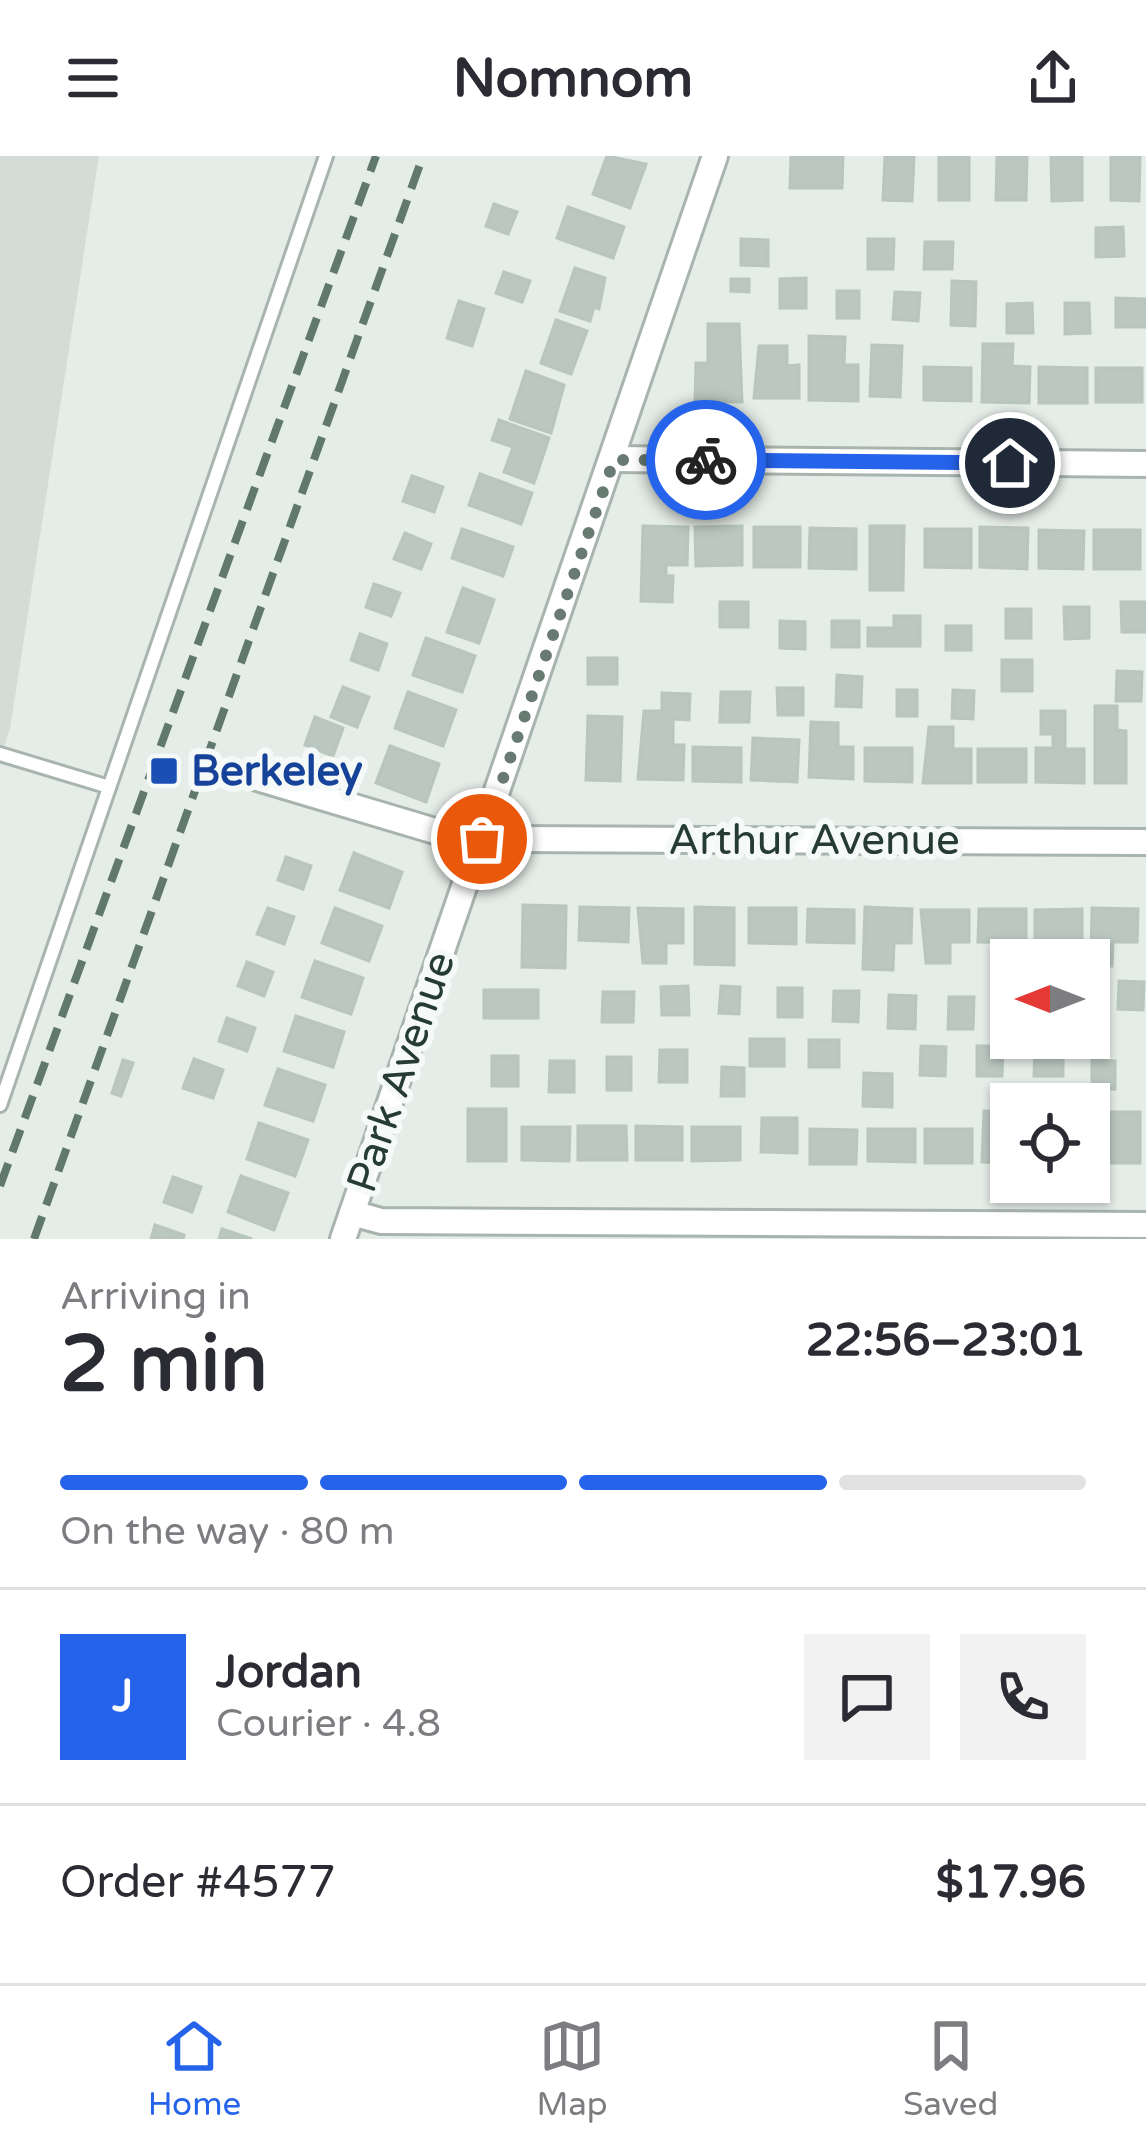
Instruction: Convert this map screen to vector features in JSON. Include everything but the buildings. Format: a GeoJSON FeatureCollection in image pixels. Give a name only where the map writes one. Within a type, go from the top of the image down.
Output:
{"type":"FeatureCollection","features":[{"type":"Feature","properties":{"kind":"street","name":"Park Avenue"},"geometry":{"type":"LineString","coordinates":[[343,1239],[715,156]]}},
{"type":"Feature","properties":{"kind":"street"},"geometry":{"type":"LineString","coordinates":[[614,460],[1146,464]]}},
{"type":"Feature","properties":{"kind":"street","name":"Arthur Avenue"},"geometry":{"type":"LineString","coordinates":[[254,777],[445,834],[482,839],[1146,842]]}},
{"type":"Feature","properties":{"kind":"street"},"geometry":{"type":"LineString","coordinates":[[352,1214],[382,1220],[1146,1225]]}},
{"type":"Feature","properties":{"kind":"lane"},"geometry":{"type":"LineString","coordinates":[[0,1105],[326,156]]}},
{"type":"Feature","properties":{"kind":"lane"},"geometry":{"type":"LineString","coordinates":[[0,754],[110,787]]}},
{"type":"Feature","properties":{"kind":"shaded area"},"geometry":{"type":"Polygon","coordinates":[[[0,156],[99,156],[10,729],[0,758],[0,156]]]}},
{"type":"Feature","properties":{"kind":"railway"},"geometry":{"type":"LineString","coordinates":[[0,1186],[376,156]]}},
{"type":"Feature","properties":{"kind":"railway"},"geometry":{"type":"LineString","coordinates":[[34,1239],[423,156]]}},
{"type":"Feature","properties":{"kind":"way so far"},"geometry":{"type":"LineString","coordinates":[[482,839],[614,460],[706,460]]}},
{"type":"Feature","properties":{"kind":"place","name":"Berkeley"},"geometry":{"type":"Point","coordinates":[164,771]}},
{"type":"Feature","properties":{"kind":"route"},"geometry":{"type":"LineString","coordinates":[[706,460],[1010,463]]}}]}
